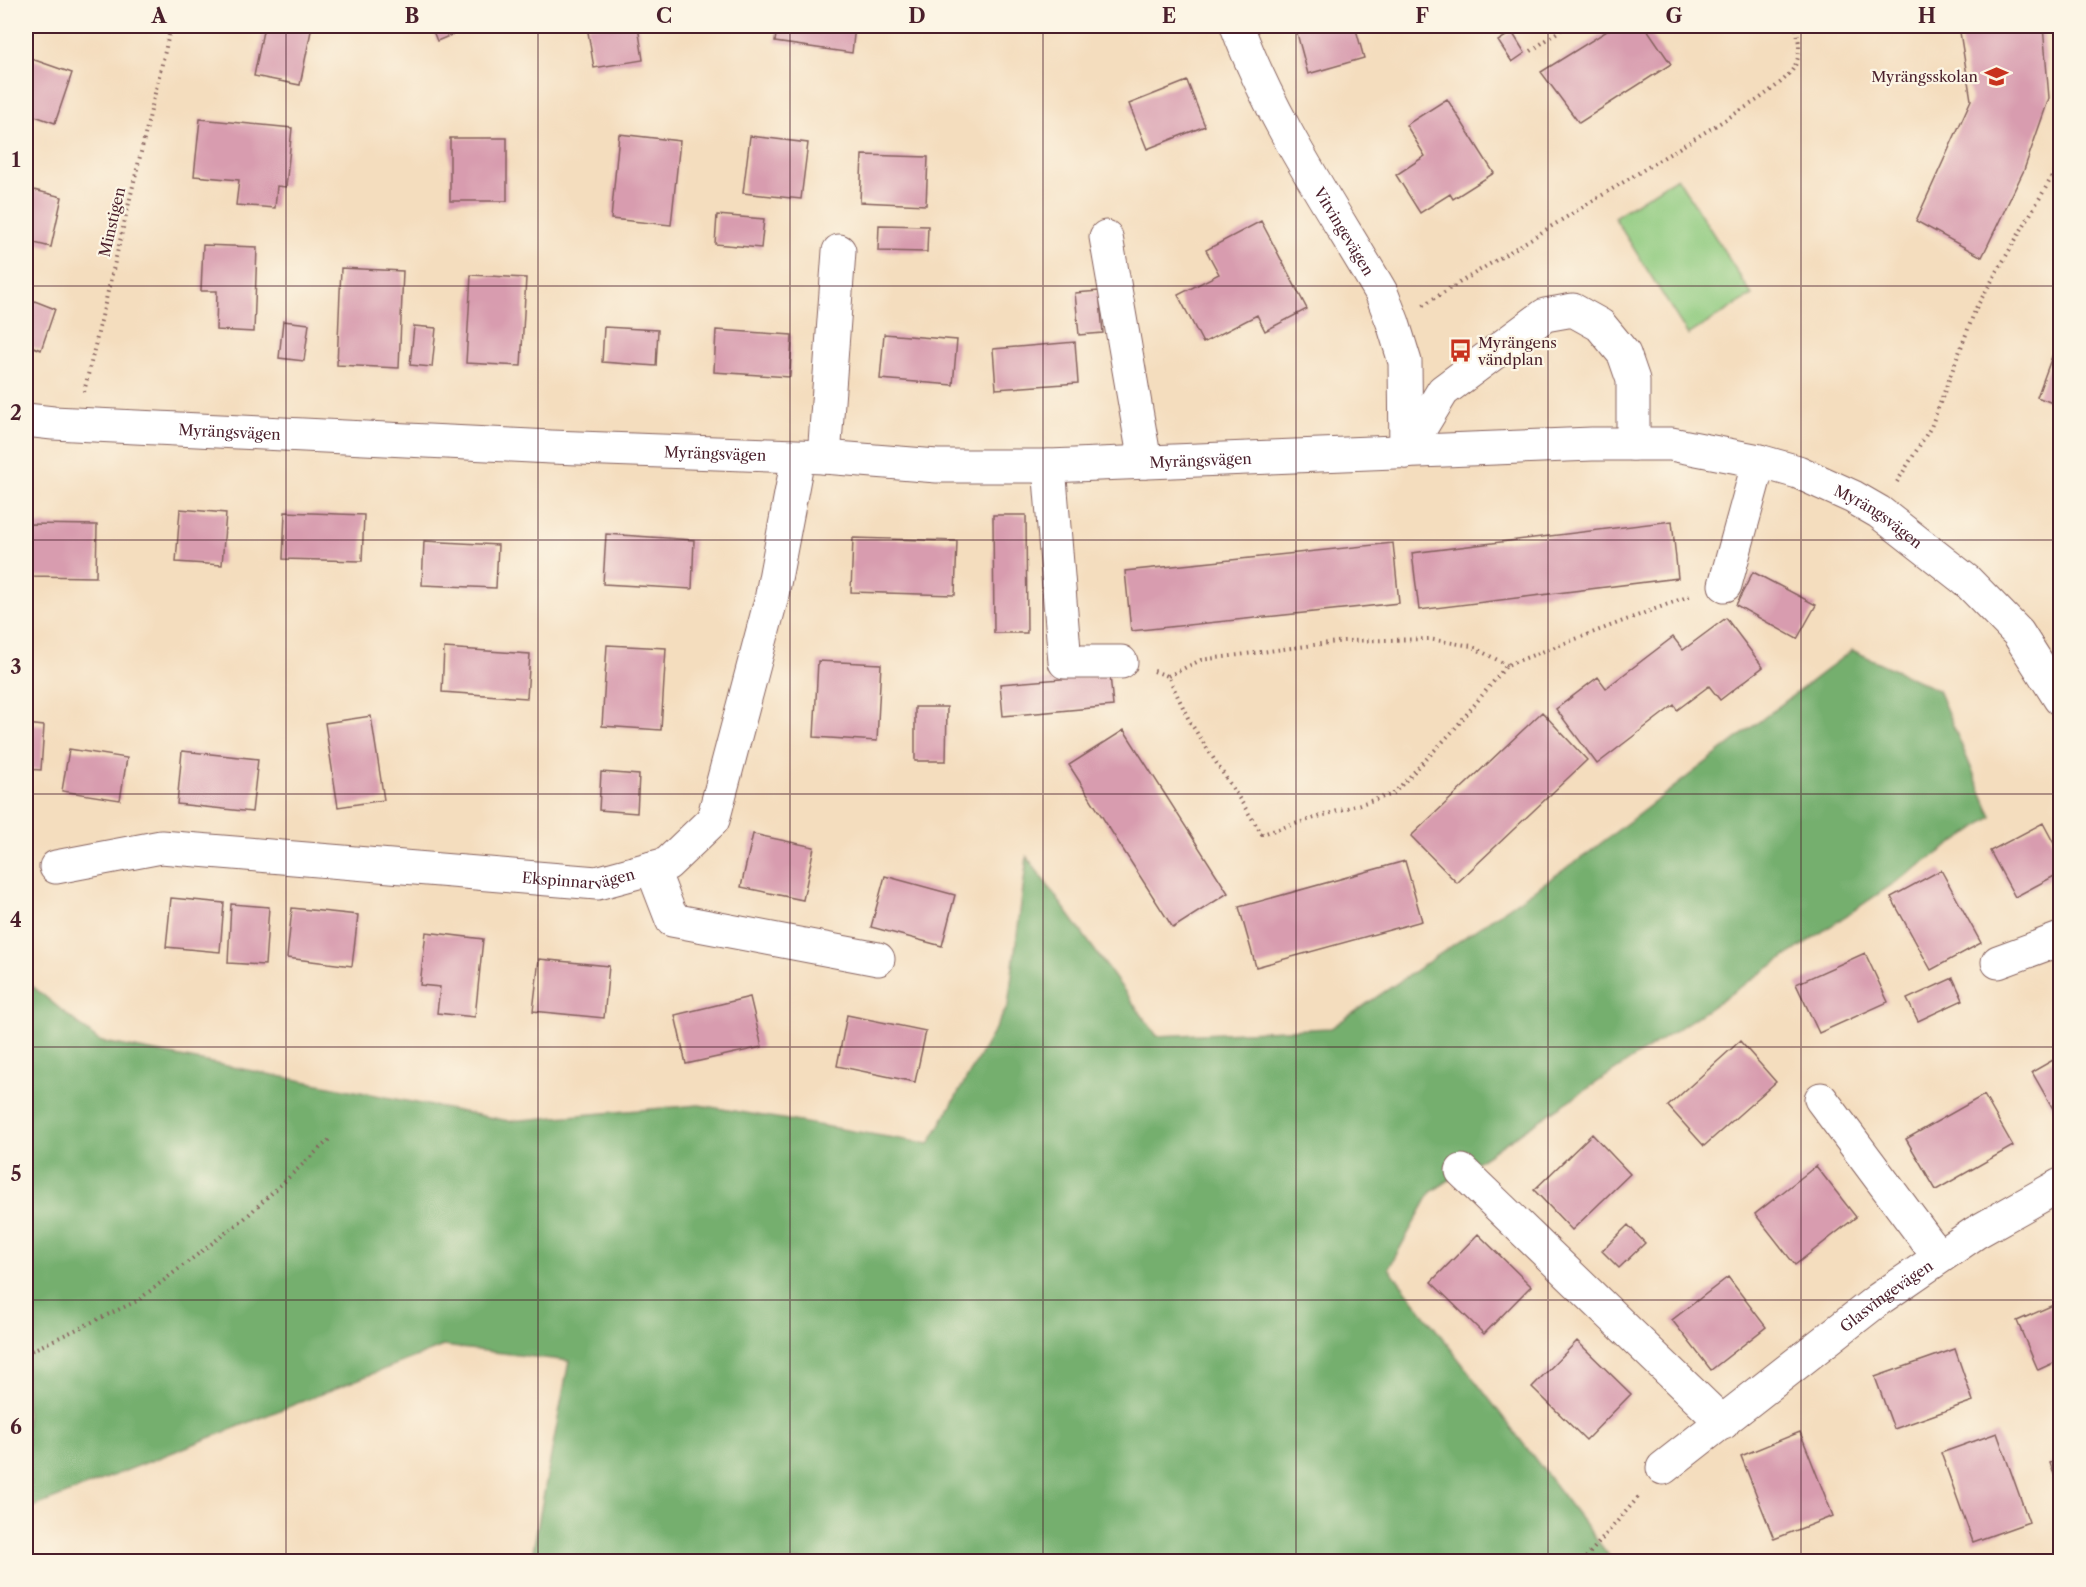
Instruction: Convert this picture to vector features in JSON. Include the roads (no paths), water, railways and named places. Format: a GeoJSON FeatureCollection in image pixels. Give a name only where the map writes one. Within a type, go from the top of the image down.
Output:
{"type":"FeatureCollection","features":[{"type":"Feature","properties":{"kind":"street","name":"Vitvingevägen"},"geometry":{"type":"LineString","coordinates":[[1237,26],[1274,112],[1381,292],[1394,323],[1405,362],[1406,452]]}},
{"type":"Feature","properties":{"kind":"street"},"geometry":{"type":"LineString","coordinates":[[1106,237],[1145,462]]}},
{"type":"Feature","properties":{"kind":"street","name":"Ekspinnarvägen"},"geometry":{"type":"LineString","coordinates":[[56,867],[161,847],[597,883],[666,864],[713,820],[811,457],[839,251]]}},
{"type":"Feature","properties":{"kind":"street"},"geometry":{"type":"LineString","coordinates":[[1406,452],[1443,391],[1545,315],[1573,310],[1600,325],[1624,354],[1633,380],[1633,444]]}},
{"type":"Feature","properties":{"kind":"street","name":"Myrängsvägen"},"geometry":{"type":"LineString","coordinates":[[26,420],[811,457],[937,466],[1049,466],[1592,444],[1671,444],[1759,461],[1798,472],[1853,497],[1879,512],[1975,589],[2018,633],[2061,699]]}},
{"type":"Feature","properties":{"kind":"street"},"geometry":{"type":"LineString","coordinates":[[1725,585],[1759,461]]}},
{"type":"Feature","properties":{"kind":"street"},"geometry":{"type":"LineString","coordinates":[[1049,466],[1065,662],[1121,662]]}},
{"type":"Feature","properties":{"kind":"street"},"geometry":{"type":"LineString","coordinates":[[652,868],[672,920],[878,959]]}},
{"type":"Feature","properties":{"kind":"street"},"geometry":{"type":"LineString","coordinates":[[1998,962],[2061,939]]}},
{"type":"Feature","properties":{"kind":"street"},"geometry":{"type":"LineString","coordinates":[[1821,1099],[1939,1257]]}},
{"type":"Feature","properties":{"kind":"street"},"geometry":{"type":"LineString","coordinates":[[1462,1171],[1723,1423]]}},
{"type":"Feature","properties":{"kind":"street","name":"Glasvingevägen"},"geometry":{"type":"LineString","coordinates":[[1663,1468],[1879,1299],[1976,1233],[2061,1185]]}},
{"type":"Feature","properties":{"kind":"place","name":"Myrängsskolan"},"geometry":{"type":"Point","coordinates":[1996,76]}},
{"type":"Feature","properties":{"kind":"place","name":"Myrängens vändplan"},"geometry":{"type":"Point","coordinates":[1460,351]}}]}
